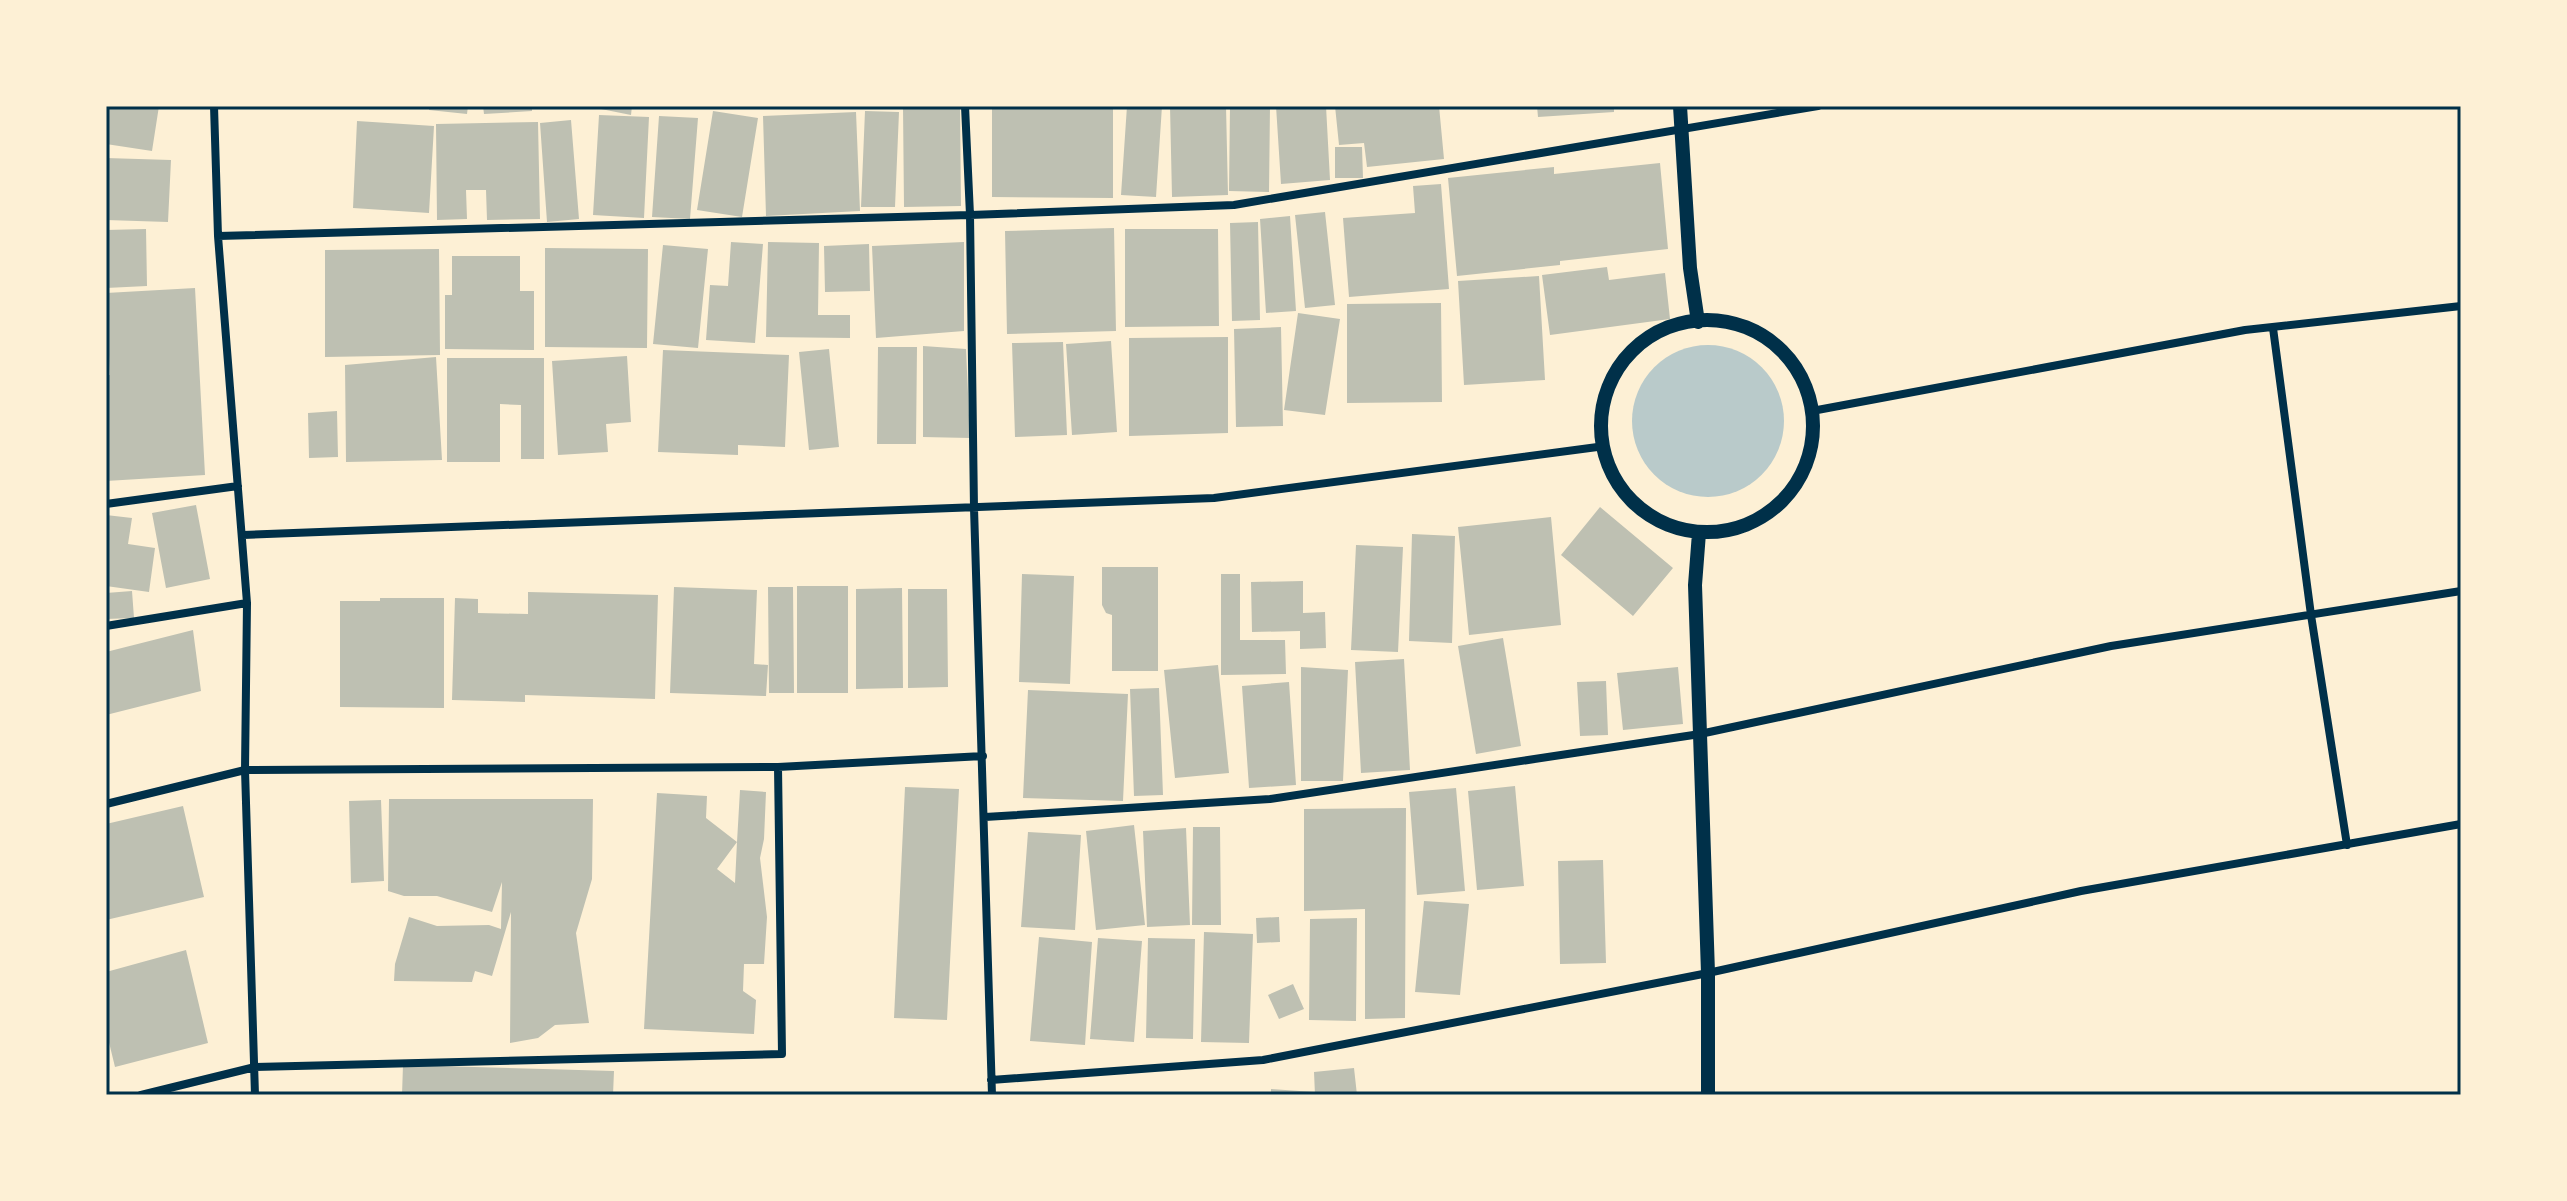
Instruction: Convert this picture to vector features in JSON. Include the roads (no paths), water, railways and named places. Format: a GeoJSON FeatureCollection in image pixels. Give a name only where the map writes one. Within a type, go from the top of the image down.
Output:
{"type":"FeatureCollection","features":[{"type":"Feature","properties":{"kind":"street"},"geometry":{"type":"LineString","coordinates":[[214,106],[218,236],[247,603],[245,770],[255,1095]]}},
{"type":"Feature","properties":{"kind":"street"},"geometry":{"type":"LineString","coordinates":[[965,106],[992,1095]]}},
{"type":"Feature","properties":{"kind":"street"},"geometry":{"type":"LineString","coordinates":[[1680,106],[1690,268],[1698,322]]}},
{"type":"Feature","properties":{"kind":"street"},"geometry":{"type":"LineString","coordinates":[[218,236],[1234,205],[1818,106]]}},
{"type":"Feature","properties":{"kind":"street"},"geometry":{"type":"LineString","coordinates":[[1812,411],[2245,330],[2461,306]]}},
{"type":"Feature","properties":{"kind":"street"},"geometry":{"type":"LineString","coordinates":[[1731,321],[1770,338],[1797,366],[1811,398],[1814,435],[1804,472],[1769,513],[1736,529],[1699,533],[1680,530],[1643,512],[1614,481],[1600,432],[1604,395],[1613,374],[1648,336],[1678,322],[1698,322],[1731,321]]}},
{"type":"Feature","properties":{"kind":"street"},"geometry":{"type":"LineString","coordinates":[[2273,328],[2311,615],[2347,845]]}},
{"type":"Feature","properties":{"kind":"street"},"geometry":{"type":"LineString","coordinates":[[243,535],[1214,498],[1605,446]]}},
{"type":"Feature","properties":{"kind":"street"},"geometry":{"type":"LineString","coordinates":[[106,504],[238,486]]}},
{"type":"Feature","properties":{"kind":"street"},"geometry":{"type":"LineString","coordinates":[[1699,533],[1695,585],[1708,973],[1708,1095]]}},
{"type":"Feature","properties":{"kind":"street"},"geometry":{"type":"LineString","coordinates":[[985,817],[1270,799],[1700,734],[2111,646],[2461,591]]}},
{"type":"Feature","properties":{"kind":"street"},"geometry":{"type":"LineString","coordinates":[[106,626],[247,603]]}},
{"type":"Feature","properties":{"kind":"street"},"geometry":{"type":"LineString","coordinates":[[106,804],[245,770],[778,767],[983,756]]}},
{"type":"Feature","properties":{"kind":"street"},"geometry":{"type":"LineString","coordinates":[[141,1095],[255,1067],[782,1054],[778,767]]}},
{"type":"Feature","properties":{"kind":"street"},"geometry":{"type":"LineString","coordinates":[[991,1080],[1263,1060],[1708,973],[2081,891],[2461,824]]}}]}
